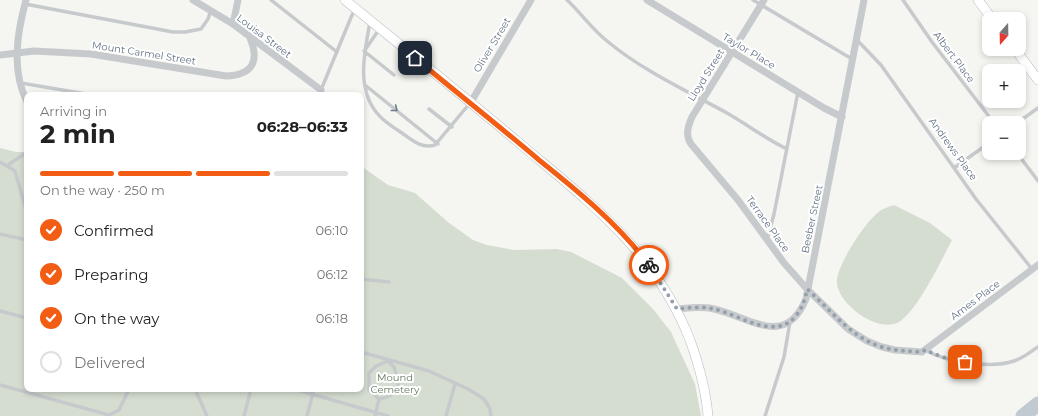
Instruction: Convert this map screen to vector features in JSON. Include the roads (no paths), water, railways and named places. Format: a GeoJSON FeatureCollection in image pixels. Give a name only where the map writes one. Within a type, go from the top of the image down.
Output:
{"type":"FeatureCollection","features":[{"type":"Feature","properties":{"kind":"main road"},"geometry":{"type":"LineString","coordinates":[[345,0],[471,102],[606,216],[631,243],[653,270],[677,309],[696,354],[704,383],[708,416]]}},
{"type":"Feature","properties":{"kind":"main road"},"geometry":{"type":"LineString","coordinates":[[978,0],[987,12]]}},
{"type":"Feature","properties":{"kind":"main road"},"geometry":{"type":"LineString","coordinates":[[1020,56],[1038,80]]}},
{"type":"Feature","properties":{"kind":"street","name":"Louisa Street"},"geometry":{"type":"LineString","coordinates":[[193,0],[233,24],[321,90]]}},
{"type":"Feature","properties":{"kind":"street"},"geometry":{"type":"LineString","coordinates":[[233,24],[238,0]]}},
{"type":"Feature","properties":{"kind":"street","name":"Oliver Street"},"geometry":{"type":"LineString","coordinates":[[471,102],[531,0]]}},
{"type":"Feature","properties":{"kind":"street","name":"Taylor Place"},"geometry":{"type":"LineString","coordinates":[[647,0],[824,108],[842,117]]}},
{"type":"Feature","properties":{"kind":"street","name":"Beeber Street"},"geometry":{"type":"LineString","coordinates":[[790,322],[802,307],[807,289],[842,117],[863,1]]}},
{"type":"Feature","properties":{"kind":"street"},"geometry":{"type":"LineString","coordinates":[[24,94],[20,83],[17,54],[20,24],[25,2]]}},
{"type":"Feature","properties":{"kind":"street","name":"Lloyd Street"},"geometry":{"type":"LineString","coordinates":[[688,137],[688,125],[762,2]]}},
{"type":"Feature","properties":{"kind":"street","name":"Mount Carmel Street"},"geometry":{"type":"LineString","coordinates":[[0,55],[34,51],[85,53],[226,76],[242,74],[253,64],[255,55],[250,38]]}},
{"type":"Feature","properties":{"kind":"street","name":"Terrace Place"},"geometry":{"type":"LineString","coordinates":[[688,137],[691,144],[719,176],[767,240],[807,289],[848,329],[867,341],[895,350],[922,352],[925,350]]}},
{"type":"Feature","properties":{"kind":"street","name":"Ames Place"},"geometry":{"type":"LineString","coordinates":[[925,350],[1035,267]]}},
{"type":"Feature","properties":{"kind":"street"},"geometry":{"type":"LineString","coordinates":[[677,309],[707,307],[766,326],[784,325],[790,322]]}},
{"type":"Feature","properties":{"kind":"lane"},"geometry":{"type":"LineString","coordinates":[[270,0],[337,52]]}},
{"type":"Feature","properties":{"kind":"lane"},"geometry":{"type":"LineString","coordinates":[[567,0],[593,29],[608,42],[633,59],[702,100],[729,114],[769,140],[787,149]]}},
{"type":"Feature","properties":{"kind":"lane"},"geometry":{"type":"LineString","coordinates":[[753,0],[762,2],[853,60]]}},
{"type":"Feature","properties":{"kind":"lane","name":"Albert Place"},"geometry":{"type":"LineString","coordinates":[[902,0],[936,48],[989,116]]}},
{"type":"Feature","properties":{"kind":"lane"},"geometry":{"type":"LineString","coordinates":[[25,2],[173,32],[185,32],[201,29],[208,19],[211,10]]}},
{"type":"Feature","properties":{"kind":"lane"},"geometry":{"type":"LineString","coordinates":[[321,90],[356,9]]}},
{"type":"Feature","properties":{"kind":"lane"},"geometry":{"type":"LineString","coordinates":[[370,20],[364,51],[364,84],[376,112],[399,131],[423,146],[427,147],[438,144],[471,102]]}},
{"type":"Feature","properties":{"kind":"lane"},"geometry":{"type":"LineString","coordinates":[[364,51],[380,28]]}},
{"type":"Feature","properties":{"kind":"lane","name":"Andrews Place"},"geometry":{"type":"LineString","coordinates":[[856,40],[881,65],[976,199],[1035,267]]}},
{"type":"Feature","properties":{"kind":"lane"},"geometry":{"type":"LineString","coordinates":[[364,51],[394,75]]}},
{"type":"Feature","properties":{"kind":"lane"},"geometry":{"type":"LineString","coordinates":[[20,83],[74,92]]}},
{"type":"Feature","properties":{"kind":"lane"},"geometry":{"type":"LineString","coordinates":[[364,84],[438,144]]}},
{"type":"Feature","properties":{"kind":"lane"},"geometry":{"type":"LineString","coordinates":[[767,240],[798,92]]}},
{"type":"Feature","properties":{"kind":"lane"},"geometry":{"type":"LineString","coordinates":[[1026,117],[1038,108]]}},
{"type":"Feature","properties":{"kind":"lane"},"geometry":{"type":"LineString","coordinates":[[429,109],[452,127]]}},
{"type":"Feature","properties":{"kind":"lane"},"geometry":{"type":"LineString","coordinates":[[954,168],[982,148]]}},
{"type":"Feature","properties":{"kind":"lane"},"geometry":{"type":"LineString","coordinates":[[8,166],[24,154]]}},
{"type":"Feature","properties":{"kind":"lane"},"geometry":{"type":"LineString","coordinates":[[1022,160],[1038,181]]}},
{"type":"Feature","properties":{"kind":"lane"},"geometry":{"type":"LineString","coordinates":[[0,162],[15,170],[24,201]]}},
{"type":"Feature","properties":{"kind":"lane"},"geometry":{"type":"LineString","coordinates":[[0,234],[24,239]]}},
{"type":"Feature","properties":{"kind":"lane"},"geometry":{"type":"LineString","coordinates":[[364,279],[389,282]]}},
{"type":"Feature","properties":{"kind":"lane"},"geometry":{"type":"LineString","coordinates":[[0,311],[24,317]]}},
{"type":"Feature","properties":{"kind":"lane"},"geometry":{"type":"LineString","coordinates":[[765,416],[784,357],[790,322]]}},
{"type":"Feature","properties":{"kind":"lane"},"geometry":{"type":"LineString","coordinates":[[925,350],[942,357],[965,362],[1002,364],[1025,356],[1038,347]]}},
{"type":"Feature","properties":{"kind":"lane"},"geometry":{"type":"LineString","coordinates":[[364,353],[429,371],[484,399],[490,409],[491,416]]}},
{"type":"Feature","properties":{"kind":"lane"},"geometry":{"type":"LineString","coordinates":[[388,360],[394,367],[399,383],[395,392],[389,398],[379,399],[369,390],[369,373],[376,366],[388,360]]}},
{"type":"Feature","properties":{"kind":"lane"},"geometry":{"type":"LineString","coordinates":[[446,416],[455,384]]}},
{"type":"Feature","properties":{"kind":"lane"},"geometry":{"type":"LineString","coordinates":[[0,385],[24,392]]}},
{"type":"Feature","properties":{"kind":"lane"},"geometry":{"type":"LineString","coordinates":[[25,392],[109,415],[119,410],[127,392]]}},
{"type":"Feature","properties":{"kind":"lane"},"geometry":{"type":"LineString","coordinates":[[195,392],[207,416]]}},
{"type":"Feature","properties":{"kind":"lane"},"geometry":{"type":"LineString","coordinates":[[244,416],[249,392]]}},
{"type":"Feature","properties":{"kind":"lane"},"geometry":{"type":"LineString","coordinates":[[303,392],[375,414],[388,416]]}},
{"type":"Feature","properties":{"kind":"lane"},"geometry":{"type":"LineString","coordinates":[[307,416],[313,392]]}},
{"type":"Feature","properties":{"kind":"lane"},"geometry":{"type":"LineString","coordinates":[[375,414],[379,399]]}},
{"type":"Feature","properties":{"kind":"waterway"},"geometry":{"type":"LineString","coordinates":[[1023,416],[1038,404]]}},
{"type":"Feature","properties":{"kind":"park label","name":"Mound Cemetery"},"geometry":{"type":"Point","coordinates":[395,382]}}]}
